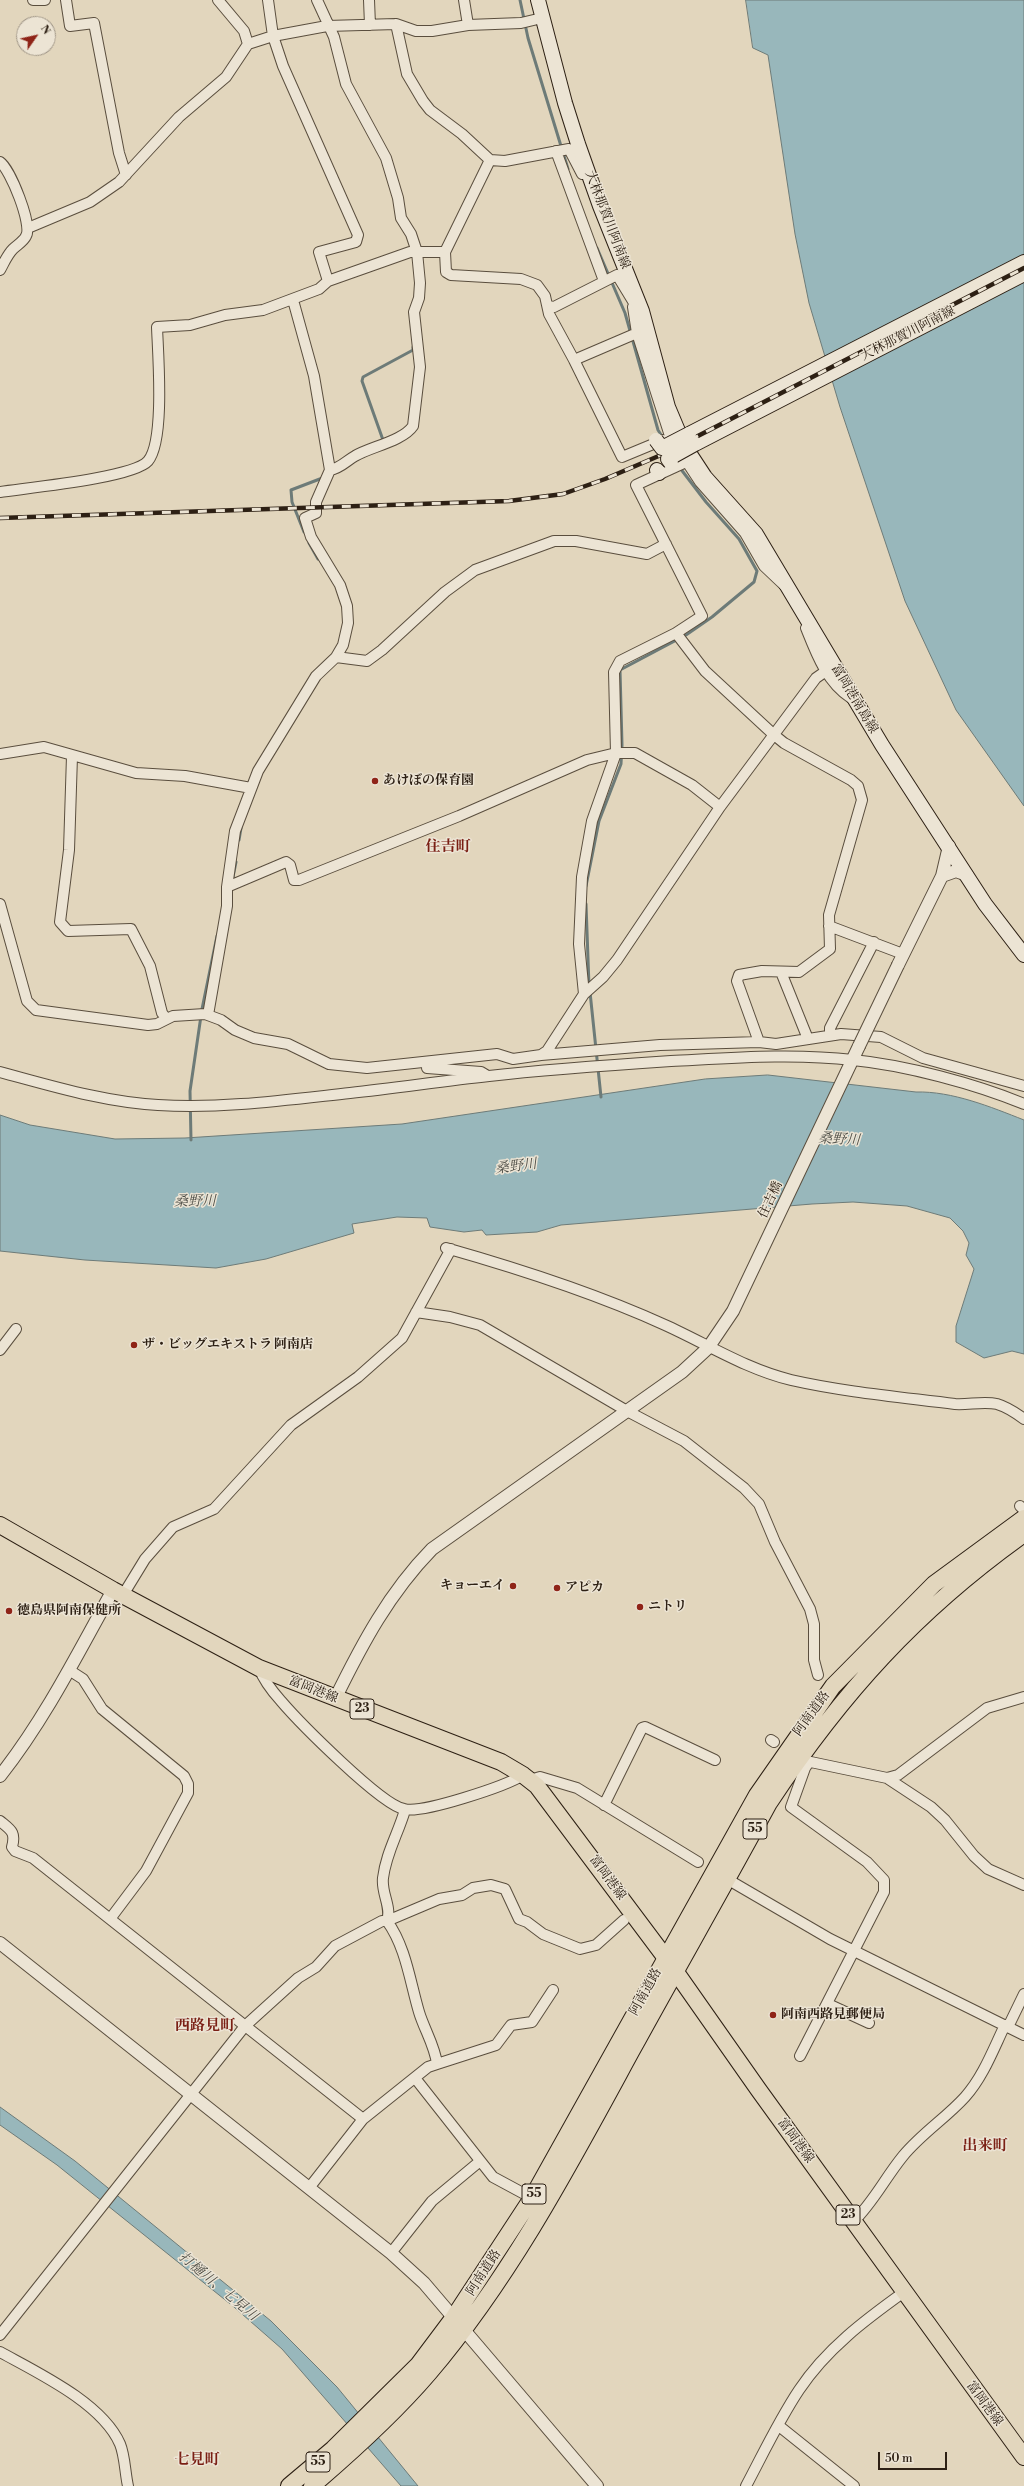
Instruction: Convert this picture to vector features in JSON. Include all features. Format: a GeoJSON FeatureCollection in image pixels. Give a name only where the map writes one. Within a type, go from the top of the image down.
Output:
{"type":"FeatureCollection","features":[{"type":"Feature","properties":{"kind":"main road","name":"大林那賀川阿南線"},"geometry":{"type":"LineString","coordinates":[[538,0],[565,103],[590,178],[636,301],[668,407],[703,434]]}},
{"type":"Feature","properties":{"kind":"main road","name":"大林那賀川阿南線"},"geometry":{"type":"LineString","coordinates":[[678,464],[668,459],[703,434],[1024,262]]}},
{"type":"Feature","properties":{"kind":"main road","name":"大林那賀川阿南線"},"geometry":{"type":"LineString","coordinates":[[660,440],[662,448],[703,434],[1024,274]]}},
{"type":"Feature","properties":{"kind":"main road","name":"富岡港南島線"},"geometry":{"type":"LineString","coordinates":[[703,434],[705,477],[756,534],[854,700],[985,904],[1024,955]]}},
{"type":"Feature","properties":{"kind":"main road","name":"阿南道路"},"geometry":{"type":"LineString","coordinates":[[312,2486],[350,2443],[378,2416],[418,2365],[459,2324],[510,2265],[550,2200],[769,1803],[807,1746],[847,1695],[873,1666],[943,1596],[978,1566],[1023,1517]]}},
{"type":"Feature","properties":{"kind":"main road","name":"阿南道路"},"geometry":{"type":"LineString","coordinates":[[459,2324],[532,2198],[756,1795],[833,1686],[934,1584],[1023,1517]]}},
{"type":"Feature","properties":{"kind":"main road","name":"富岡港線"},"geometry":{"type":"LineString","coordinates":[[0,1525],[118,1592],[259,1668],[335,1699],[501,1762],[526,1777],[552,1803],[666,1957],[904,2292],[1024,2457]]}},
{"type":"Feature","properties":{"kind":"main road","name":"阿南道路"},"geometry":{"type":"LineString","coordinates":[[289,2486],[350,2443]]}},
{"type":"Feature","properties":{"kind":"street"},"geometry":{"type":"LineString","coordinates":[[33,0],[45,0]]}},
{"type":"Feature","properties":{"kind":"street"},"geometry":{"type":"LineString","coordinates":[[66,0],[70,26],[94,23],[119,153],[126,175]]}},
{"type":"Feature","properties":{"kind":"street"},"geometry":{"type":"LineString","coordinates":[[218,0],[244,31],[248,44]]}},
{"type":"Feature","properties":{"kind":"street"},"geometry":{"type":"LineString","coordinates":[[268,0],[273,36],[295,97],[330,168],[358,234],[356,242],[319,252],[328,281]]}},
{"type":"Feature","properties":{"kind":"street"},"geometry":{"type":"LineString","coordinates":[[317,0],[327,26],[336,42],[346,84],[386,158],[394,180],[401,218],[411,234],[417,252],[420,283],[414,312],[420,367],[413,426],[402,435],[354,456],[343,465],[330,470]]}},
{"type":"Feature","properties":{"kind":"street"},"geometry":{"type":"LineString","coordinates":[[369,0],[370,25]]}},
{"type":"Feature","properties":{"kind":"street"},"geometry":{"type":"LineString","coordinates":[[464,0],[468,25]]}},
{"type":"Feature","properties":{"kind":"street"},"geometry":{"type":"LineString","coordinates":[[28,228],[90,202],[126,175],[179,117],[226,77],[248,44],[273,36],[327,26],[396,24],[416,31],[468,25],[520,23],[542,18]]}},
{"type":"Feature","properties":{"kind":"street"},"geometry":{"type":"LineString","coordinates":[[396,24],[407,74],[423,101],[430,110],[462,134],[490,160],[505,161],[569,149],[582,173],[585,177],[590,178]]}},
{"type":"Feature","properties":{"kind":"street"},"geometry":{"type":"LineString","coordinates":[[556,151],[608,279]]}},
{"type":"Feature","properties":{"kind":"street"},"geometry":{"type":"LineString","coordinates":[[490,160],[445,252],[446,272],[451,275],[531,281],[537,284],[545,296],[549,314],[574,360],[622,457],[660,440]]}},
{"type":"Feature","properties":{"kind":"street"},"geometry":{"type":"LineString","coordinates":[[0,162],[14,185],[24,210],[28,228],[27,236],[11,251],[0,270]]}},
{"type":"Feature","properties":{"kind":"street"},"geometry":{"type":"LineString","coordinates":[[0,492],[119,474],[139,467],[148,461],[156,439],[159,416],[157,327],[190,325],[225,315],[263,310],[319,289],[328,281],[410,252],[445,252]]}},
{"type":"Feature","properties":{"kind":"street"},"geometry":{"type":"LineString","coordinates":[[548,306],[554,307],[617,275],[636,301],[632,335],[660,440],[678,464],[700,482],[745,533],[764,566],[789,591]]}},
{"type":"Feature","properties":{"kind":"street"},"geometry":{"type":"LineString","coordinates":[[203,1015],[227,906],[227,887],[235,831],[250,788],[258,771],[308,687],[316,676],[336,657],[344,645],[348,623],[347,606],[340,585],[311,537],[304,518],[316,513],[316,502],[330,470],[314,376],[293,300]]}},
{"type":"Feature","properties":{"kind":"street"},"geometry":{"type":"LineString","coordinates":[[574,360],[632,335]]}},
{"type":"Feature","properties":{"kind":"street"},"geometry":{"type":"LineString","coordinates":[[588,990],[579,944],[582,877],[592,821],[620,753],[616,666],[620,661],[678,636],[702,616],[636,485],[658,472],[678,464]]}},
{"type":"Feature","properties":{"kind":"street"},"geometry":{"type":"LineString","coordinates":[[336,657],[367,661],[467,574],[554,541],[576,541],[647,554],[666,544]]}},
{"type":"Feature","properties":{"kind":"street"},"geometry":{"type":"LineString","coordinates":[[803,615],[810,638],[826,671],[846,694],[854,700]]}},
{"type":"Feature","properties":{"kind":"street"},"geometry":{"type":"LineString","coordinates":[[678,636],[705,671],[773,734],[789,746],[851,780],[861,794],[862,800],[829,915],[830,949],[799,972],[744,972],[739,975],[737,981],[759,1042]]}},
{"type":"Feature","properties":{"kind":"street"},"geometry":{"type":"LineString","coordinates":[[541,1055],[554,1042],[588,990],[617,960],[720,807],[773,734],[816,678],[826,671]]}},
{"type":"Feature","properties":{"kind":"street"},"geometry":{"type":"LineString","coordinates":[[0,754],[44,747],[136,773],[185,776],[250,788]]}},
{"type":"Feature","properties":{"kind":"street"},"geometry":{"type":"LineString","coordinates":[[227,887],[286,862],[290,865],[294,880],[299,880],[458,816],[587,760],[620,753],[635,753],[692,785],[720,807]]}},
{"type":"Feature","properties":{"kind":"street"},"geometry":{"type":"LineString","coordinates":[[72,756],[69,850],[60,922],[68,931],[131,929],[150,966],[162,1013],[166,1018]]}},
{"type":"Feature","properties":{"kind":"street","name":"住吉橋"},"geometry":{"type":"LineString","coordinates":[[335,1699],[374,1623],[402,1581],[432,1549],[682,1372],[710,1345],[733,1311],[942,876],[949,846]]}},
{"type":"Feature","properties":{"kind":"street"},"geometry":{"type":"LineString","coordinates":[[942,876],[956,871],[967,875]]}},
{"type":"Feature","properties":{"kind":"street"},"geometry":{"type":"LineString","coordinates":[[0,904],[27,1001],[36,1010],[148,1025],[157,1024],[166,1018],[203,1015],[242,1033],[288,1044],[329,1064],[368,1068],[497,1054],[513,1059],[607,1049],[759,1042],[776,1044],[841,1034],[881,1037],[923,1058],[1024,1086]]}},
{"type":"Feature","properties":{"kind":"street"},"geometry":{"type":"LineString","coordinates":[[829,926],[874,942],[901,959]]}},
{"type":"Feature","properties":{"kind":"street"},"geometry":{"type":"LineString","coordinates":[[830,1036],[830,1028],[874,942]]}},
{"type":"Feature","properties":{"kind":"street"},"geometry":{"type":"LineString","coordinates":[[781,972],[808,1039]]}},
{"type":"Feature","properties":{"kind":"street"},"geometry":{"type":"LineString","coordinates":[[0,1072],[70,1092],[114,1100],[187,1106],[286,1100],[398,1089],[488,1076],[591,1066],[730,1058],[851,1063],[902,1068],[1001,1094],[1024,1104]]}},
{"type":"Feature","properties":{"kind":"street"},"geometry":{"type":"LineString","coordinates":[[408,1064],[418,1068],[438,1067],[481,1072],[488,1076]]}},
{"type":"Feature","properties":{"kind":"street"},"geometry":{"type":"LineString","coordinates":[[0,1776],[20,1750],[118,1592],[145,1558],[173,1527],[214,1509],[291,1425],[358,1377],[402,1338],[449,1248],[516,1268],[615,1304],[710,1345],[743,1364],[790,1380],[848,1390],[957,1404],[996,1404],[1016,1413],[1024,1419]]}},
{"type":"Feature","properties":{"kind":"street"},"geometry":{"type":"LineString","coordinates":[[416,1312],[450,1317],[480,1326],[627,1411],[684,1441],[744,1488],[759,1504],[775,1542],[810,1609],[815,1646],[814,1660],[818,1675]]}},
{"type":"Feature","properties":{"kind":"street"},"geometry":{"type":"LineString","coordinates":[[0,1350],[16,1330]]}},
{"type":"Feature","properties":{"kind":"street"},"geometry":{"type":"LineString","coordinates":[[259,1668],[264,1680],[281,1701],[332,1752],[393,1805],[405,1810],[446,1803],[526,1777],[540,1777],[577,1788],[698,1862]]}},
{"type":"Feature","properties":{"kind":"street"},"geometry":{"type":"LineString","coordinates":[[69,1670],[83,1679],[102,1709],[184,1776],[188,1784],[188,1793],[146,1871],[110,1918]]}},
{"type":"Feature","properties":{"kind":"street"},"geometry":{"type":"LineString","coordinates":[[886,1778],[898,1775],[987,1708],[1024,1697]]}},
{"type":"Feature","properties":{"kind":"street"},"geometry":{"type":"LineString","coordinates":[[604,1805],[642,1728],[645,1727],[715,1760]]}},
{"type":"Feature","properties":{"kind":"street"},"geometry":{"type":"LineString","coordinates":[[800,2056],[856,1951],[884,1892],[884,1880],[867,1862],[791,1807],[808,1762],[886,1778],[931,1807],[945,1820],[974,1856],[988,1869],[1024,1885]]}},
{"type":"Feature","properties":{"kind":"street"},"geometry":{"type":"LineString","coordinates":[[387,1921],[390,1914],[382,1889],[383,1878],[391,1843],[399,1830],[405,1810]]}},
{"type":"Feature","properties":{"kind":"street"},"geometry":{"type":"LineString","coordinates":[[0,1821],[13,1831],[15,1835],[12,1847],[15,1851],[33,1858],[363,2119]]}},
{"type":"Feature","properties":{"kind":"street"},"geometry":{"type":"LineString","coordinates":[[727,1879],[794,1919],[1024,2035]]}},
{"type":"Feature","properties":{"kind":"street"},"geometry":{"type":"LineString","coordinates":[[0,2335],[119,2187],[191,2093],[245,2026],[298,1978],[316,1967],[335,1946],[382,1921],[387,1921],[439,1899],[462,1895],[473,1888],[491,1885],[505,1889],[519,1919],[527,1922],[543,1934],[580,1949],[596,1945],[624,1920]]}},
{"type":"Feature","properties":{"kind":"street"},"geometry":{"type":"LineString","coordinates":[[387,1921],[393,1929],[411,1977],[419,2012],[436,2056],[437,2064]]}},
{"type":"Feature","properties":{"kind":"street"},"geometry":{"type":"LineString","coordinates":[[0,1942],[391,2253],[424,2283],[597,2486]]}},
{"type":"Feature","properties":{"kind":"street"},"geometry":{"type":"LineString","coordinates":[[309,2188],[363,2119],[428,2067],[496,2045],[511,2025],[532,2022],[553,1990]]}},
{"type":"Feature","properties":{"kind":"street"},"geometry":{"type":"LineString","coordinates":[[854,2222],[862,2214],[891,2172],[913,2144],[964,2097],[985,2067],[1024,1994]]}},
{"type":"Feature","properties":{"kind":"street"},"geometry":{"type":"LineString","coordinates":[[828,2004],[869,2023]]}},
{"type":"Feature","properties":{"kind":"street"},"geometry":{"type":"LineString","coordinates":[[415,2078],[479,2162],[493,2177],[532,2198]]}},
{"type":"Feature","properties":{"kind":"street"},"geometry":{"type":"LineString","coordinates":[[391,2253],[432,2200],[479,2162]]}},
{"type":"Feature","properties":{"kind":"street"},"geometry":{"type":"LineString","coordinates":[[746,2486],[799,2390],[836,2345],[904,2292]]}},
{"type":"Feature","properties":{"kind":"street"},"geometry":{"type":"LineString","coordinates":[[0,2352],[42,2375],[95,2412],[113,2432],[120,2445],[128,2486]]}},
{"type":"Feature","properties":{"kind":"street"},"geometry":{"type":"LineString","coordinates":[[780,2426],[854,2486]]}},
{"type":"Feature","properties":{"kind":"water"},"geometry":{"type":"Polygon","coordinates":[[[746,0],[1024,0],[1024,806],[956,710],[905,601],[840,407],[809,303],[795,234],[768,55],[753,48],[746,0]]]}},
{"type":"Feature","properties":{"kind":"water","name":"桑野川"},"geometry":{"type":"Polygon","coordinates":[[[768,1075],[943,1094],[971,1101],[1024,1120],[1024,1354],[1012,1351],[984,1358],[956,1342],[956,1326],[974,1269],[966,1255],[969,1243],[963,1231],[950,1218],[907,1206],[853,1202],[812,1204],[561,1225],[537,1232],[486,1235],[482,1230],[464,1232],[430,1227],[427,1218],[397,1217],[352,1224],[354,1233],[266,1259],[216,1268],[85,1260],[0,1251],[0,1115],[30,1125],[115,1139],[185,1138],[402,1124],[705,1079],[768,1075]]]}},
{"type":"Feature","properties":{"kind":"water","name":"打樋川、七見川"},"geometry":{"type":"Polygon","coordinates":[[[0,2107],[75,2161],[271,2321],[337,2387],[418,2486],[401,2486],[282,2349],[234,2307],[57,2165],[0,2125],[0,2107]]]}},
{"type":"Feature","properties":{"kind":"waterway"},"geometry":{"type":"LineString","coordinates":[[520,0],[528,38],[568,169]]}},
{"type":"Feature","properties":{"kind":"waterway"},"geometry":{"type":"LineString","coordinates":[[597,248],[625,313],[658,430],[663,438]]}},
{"type":"Feature","properties":{"kind":"waterway"},"geometry":{"type":"LineString","coordinates":[[383,440],[362,381],[363,377],[413,350],[413,347]]}},
{"type":"Feature","properties":{"kind":"waterway"},"geometry":{"type":"LineString","coordinates":[[586,886],[599,821],[621,764],[622,745],[620,670],[686,635],[712,617],[754,582],[757,571],[739,539],[706,502],[680,468]]}},
{"type":"Feature","properties":{"kind":"waterway"},"geometry":{"type":"LineString","coordinates":[[304,532],[292,502],[291,490],[325,477]]}},
{"type":"Feature","properties":{"kind":"waterway"},"geometry":{"type":"LineString","coordinates":[[309,543],[318,559]]}},
{"type":"Feature","properties":{"kind":"waterway"},"geometry":{"type":"LineString","coordinates":[[239,840],[241,828]]}},
{"type":"Feature","properties":{"kind":"waterway"},"geometry":{"type":"LineString","coordinates":[[232,882],[236,862]]}},
{"type":"Feature","properties":{"kind":"waterway"},"geometry":{"type":"LineString","coordinates":[[586,904],[589,986]]}},
{"type":"Feature","properties":{"kind":"waterway"},"geometry":{"type":"LineString","coordinates":[[191,1140],[190,1091],[202,1009],[217,936]]}},
{"type":"Feature","properties":{"kind":"waterway"},"geometry":{"type":"LineString","coordinates":[[590,992],[601,1097]]}},
{"type":"Feature","properties":{"kind":"railway"},"geometry":{"type":"LineString","coordinates":[[0,518],[509,501],[563,494],[605,479],[661,455],[1024,268]]}},
{"type":"Feature","properties":{"kind":"place","name":"あけぼの保育園"},"geometry":{"type":"Point","coordinates":[375,781]}},
{"type":"Feature","properties":{"kind":"place","name":"ザ・ビッグエキストラ 阿南店"},"geometry":{"type":"Point","coordinates":[134,1345]}},
{"type":"Feature","properties":{"kind":"place","name":"キョーエイ"},"geometry":{"type":"Point","coordinates":[513,1586]}},
{"type":"Feature","properties":{"kind":"place","name":"アピカ"},"geometry":{"type":"Point","coordinates":[557,1588]}},
{"type":"Feature","properties":{"kind":"place","name":"ニトリ"},"geometry":{"type":"Point","coordinates":[640,1607]}},
{"type":"Feature","properties":{"kind":"place","name":"徳島県阿南保健所"},"geometry":{"type":"Point","coordinates":[9,1611]}},
{"type":"Feature","properties":{"kind":"place","name":"阿南西路見郵便局"},"geometry":{"type":"Point","coordinates":[773,2015]}},
{"type":"Feature","properties":{"kind":"district","name":"住吉町"},"geometry":{"type":"Point","coordinates":[448,847]}},
{"type":"Feature","properties":{"kind":"district","name":"西路見町"},"geometry":{"type":"Point","coordinates":[205,2026]}},
{"type":"Feature","properties":{"kind":"district","name":"出来町"},"geometry":{"type":"Point","coordinates":[985,2146]}},
{"type":"Feature","properties":{"kind":"district","name":"七見町"},"geometry":{"type":"Point","coordinates":[197,2460]}}]}
